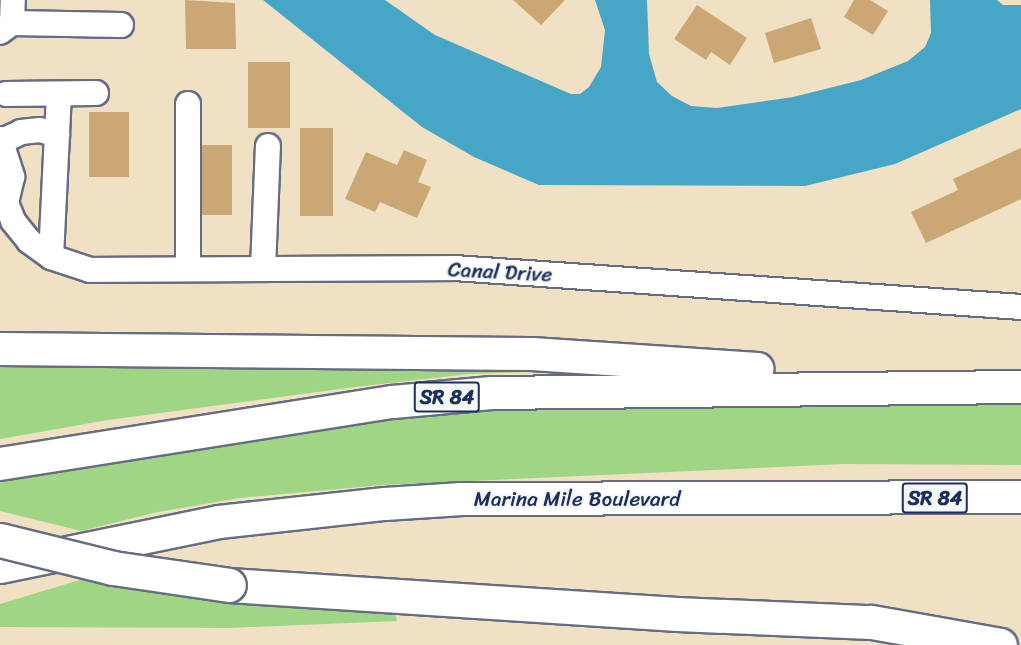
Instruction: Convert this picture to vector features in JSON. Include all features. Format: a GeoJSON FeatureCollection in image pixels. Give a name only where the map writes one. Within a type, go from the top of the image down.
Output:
{"type":"FeatureCollection","features":[{"type":"Feature","properties":{"kind":"highway"},"geometry":{"type":"LineString","coordinates":[[0,540],[113,568],[229,585],[665,613],[871,622],[1000,645]]}},
{"type":"Feature","properties":{"kind":"highway"},"geometry":{"type":"LineString","coordinates":[[979,645],[1021,645]]}},
{"type":"Feature","properties":{"kind":"main road"},"geometry":{"type":"LineString","coordinates":[[0,349],[532,354],[775,370],[899,388]]}},
{"type":"Feature","properties":{"kind":"main road","name":"SR 84"},"geometry":{"type":"LineString","coordinates":[[0,464],[381,404],[492,393],[1021,387]]}},
{"type":"Feature","properties":{"kind":"main road","name":"Marina Mile Boulevard"},"geometry":{"type":"LineString","coordinates":[[135,538],[300,511],[462,500],[1021,497]]}},
{"type":"Feature","properties":{"kind":"main road"},"geometry":{"type":"LineString","coordinates":[[0,583],[135,538]]}},
{"type":"Feature","properties":{"kind":"main road","name":"SR 84"},"geometry":{"type":"LineString","coordinates":[[0,567],[135,538]]}},
{"type":"Feature","properties":{"kind":"street"},"geometry":{"type":"LineString","coordinates":[[8,18],[121,25]]}},
{"type":"Feature","properties":{"kind":"street"},"geometry":{"type":"LineString","coordinates":[[6,94],[96,93]]}},
{"type":"Feature","properties":{"kind":"street"},"geometry":{"type":"LineString","coordinates":[[51,257],[59,94]]}},
{"type":"Feature","properties":{"kind":"street"},"geometry":{"type":"LineString","coordinates":[[188,104],[188,269]]}},
{"type":"Feature","properties":{"kind":"street"},"geometry":{"type":"LineString","coordinates":[[0,141],[21,132],[40,130],[57,135]]}},
{"type":"Feature","properties":{"kind":"street","name":"Canal Drive"},"geometry":{"type":"LineString","coordinates":[[0,141],[12,177],[2,198],[29,242],[51,257],[90,270],[454,268],[1021,307]]}},
{"type":"Feature","properties":{"kind":"street"},"geometry":{"type":"LineString","coordinates":[[263,269],[268,146]]}},
{"type":"Feature","properties":{"kind":"green space"},"geometry":{"type":"Polygon","coordinates":[[[0,358],[537,361],[536,372],[469,374],[355,387],[108,420],[0,439],[0,358]]]}},
{"type":"Feature","properties":{"kind":"green space"},"geometry":{"type":"Polygon","coordinates":[[[1021,402],[1021,465],[844,464],[382,485],[240,498],[158,512],[81,531],[0,511],[0,481],[331,427],[459,411],[542,405],[1021,402]]]}},
{"type":"Feature","properties":{"kind":"green space"},"geometry":{"type":"Polygon","coordinates":[[[93,576],[208,597],[395,613],[397,621],[228,628],[0,627],[0,604],[93,576]]]}},
{"type":"Feature","properties":{"kind":"water"},"geometry":{"type":"Polygon","coordinates":[[[263,0],[385,0],[435,35],[571,94],[580,94],[589,87],[601,67],[605,30],[595,0],[647,0],[649,54],[657,82],[672,96],[691,106],[717,108],[793,97],[861,80],[908,61],[925,47],[931,33],[930,0],[997,0],[1003,5],[1021,5],[1021,109],[895,164],[805,186],[539,185],[474,157],[422,127],[263,0]]]}},
{"type":"Feature","properties":{"kind":"building"},"geometry":{"type":"Polygon","coordinates":[[[185,0],[235,3],[236,49],[186,49],[185,0]]]}},
{"type":"Feature","properties":{"kind":"building"},"geometry":{"type":"Polygon","coordinates":[[[513,0],[565,0],[541,25],[513,0]]]}},
{"type":"Feature","properties":{"kind":"building"},"geometry":{"type":"Polygon","coordinates":[[[854,0],[870,0],[888,11],[873,35],[844,17],[854,0]]]}},
{"type":"Feature","properties":{"kind":"building"},"geometry":{"type":"Polygon","coordinates":[[[697,5],[747,38],[730,65],[711,52],[706,60],[674,39],[697,5]]]}},
{"type":"Feature","properties":{"kind":"building"},"geometry":{"type":"Polygon","coordinates":[[[811,18],[821,49],[774,63],[765,33],[811,18]]]}},
{"type":"Feature","properties":{"kind":"building"},"geometry":{"type":"Polygon","coordinates":[[[248,62],[290,62],[290,128],[248,128],[248,62]]]}},
{"type":"Feature","properties":{"kind":"building"},"geometry":{"type":"Polygon","coordinates":[[[89,112],[129,112],[129,177],[89,177],[89,112]]]}},
{"type":"Feature","properties":{"kind":"building"},"geometry":{"type":"Polygon","coordinates":[[[300,128],[333,128],[333,216],[300,216],[300,128]]]}},
{"type":"Feature","properties":{"kind":"building"},"geometry":{"type":"Polygon","coordinates":[[[202,145],[232,145],[232,215],[202,215],[202,145]]]}},
{"type":"Feature","properties":{"kind":"building"},"geometry":{"type":"Polygon","coordinates":[[[1021,148],[1021,199],[926,243],[911,212],[958,190],[953,179],[1021,148]]]}},
{"type":"Feature","properties":{"kind":"building"},"geometry":{"type":"Polygon","coordinates":[[[404,150],[427,160],[418,182],[431,187],[417,218],[380,202],[375,212],[345,199],[366,152],[397,165],[404,150]]]}}]}
